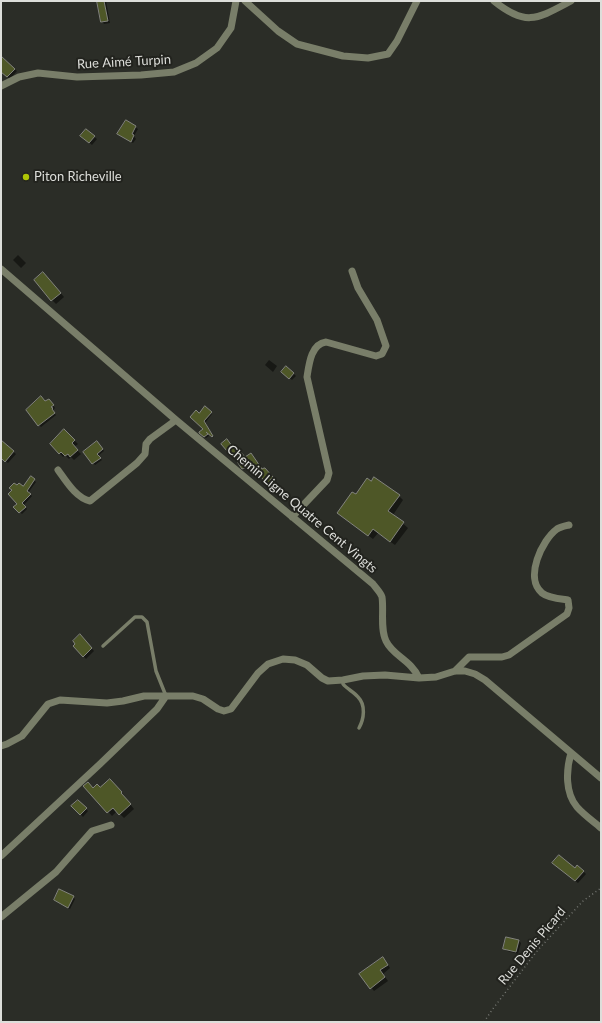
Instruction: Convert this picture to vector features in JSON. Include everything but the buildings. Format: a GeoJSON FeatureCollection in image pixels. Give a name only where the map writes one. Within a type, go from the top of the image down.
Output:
{"type":"FeatureCollection","features":[{"type":"Feature","properties":{"kind":"street","name":"Rue Aimé Turpin"},"geometry":{"type":"LineString","coordinates":[[1,86],[20,77],[38,73],[77,77],[141,75],[174,72],[196,63],[217,48],[231,28],[236,1]]}},
{"type":"Feature","properties":{"kind":"street"},"geometry":{"type":"LineString","coordinates":[[245,1],[278,31],[297,44],[343,56],[368,58],[388,54],[397,41],[417,1]]}},
{"type":"Feature","properties":{"kind":"street"},"geometry":{"type":"LineString","coordinates":[[494,1],[505,10],[518,16],[534,18],[550,12],[571,1]]}},
{"type":"Feature","properties":{"kind":"street","name":"Chemin Ligne Quatre Cent Vingts"},"geometry":{"type":"LineString","coordinates":[[1,269],[176,420],[374,584],[381,596],[385,641],[393,651],[410,664],[419,678]]}},
{"type":"Feature","properties":{"kind":"street"},"geometry":{"type":"LineString","coordinates":[[292,517],[327,480],[329,473],[307,377],[310,361],[316,346],[321,342],[326,342],[376,356],[382,354],[386,346],[377,320],[358,288],[352,271]]}},
{"type":"Feature","properties":{"kind":"street"},"geometry":{"type":"LineString","coordinates":[[58,470],[77,494],[90,502],[137,463],[145,454],[146,444],[150,439],[176,420]]}},
{"type":"Feature","properties":{"kind":"street"},"geometry":{"type":"LineString","coordinates":[[455,671],[468,657],[502,657],[510,655],[567,614],[569,608],[568,600],[543,594],[538,589],[535,581],[535,566],[539,554],[551,535],[558,528],[569,525]]}},
{"type":"Feature","properties":{"kind":"street"},"geometry":{"type":"LineString","coordinates":[[1,746],[22,736],[48,704],[53,701],[60,700],[107,703],[144,696],[193,696],[203,699],[218,709],[224,711],[231,709],[258,673],[268,664],[283,659],[295,660],[307,664],[322,678],[328,681],[363,676],[386,675],[419,678],[436,676],[455,671],[465,671],[475,674],[485,680],[601,778]]}},
{"type":"Feature","properties":{"kind":"street"},"geometry":{"type":"LineString","coordinates":[[1,856],[157,709],[166,696]]}},
{"type":"Feature","properties":{"kind":"street"},"geometry":{"type":"LineString","coordinates":[[572,753],[568,766],[569,794],[577,807],[601,828]]}},
{"type":"Feature","properties":{"kind":"street"},"geometry":{"type":"LineString","coordinates":[[1,917],[56,872],[92,832],[110,825]]}},
{"type":"Feature","properties":{"kind":"lane"},"geometry":{"type":"LineString","coordinates":[[103,646],[135,617],[142,617],[147,622],[156,672],[166,696]]}},
{"type":"Feature","properties":{"kind":"lane"},"geometry":{"type":"LineString","coordinates":[[343,680],[343,684],[359,697],[363,705],[363,719],[359,728]]}},
{"type":"Feature","properties":{"kind":"path","name":"Rue Denis Picard"},"geometry":{"type":"LineString","coordinates":[[484,1022],[537,951],[583,901],[601,888]]}},
{"type":"Feature","properties":{"kind":"place","name":"Piton Richeville"},"geometry":{"type":"Point","coordinates":[26,177]}}]}
